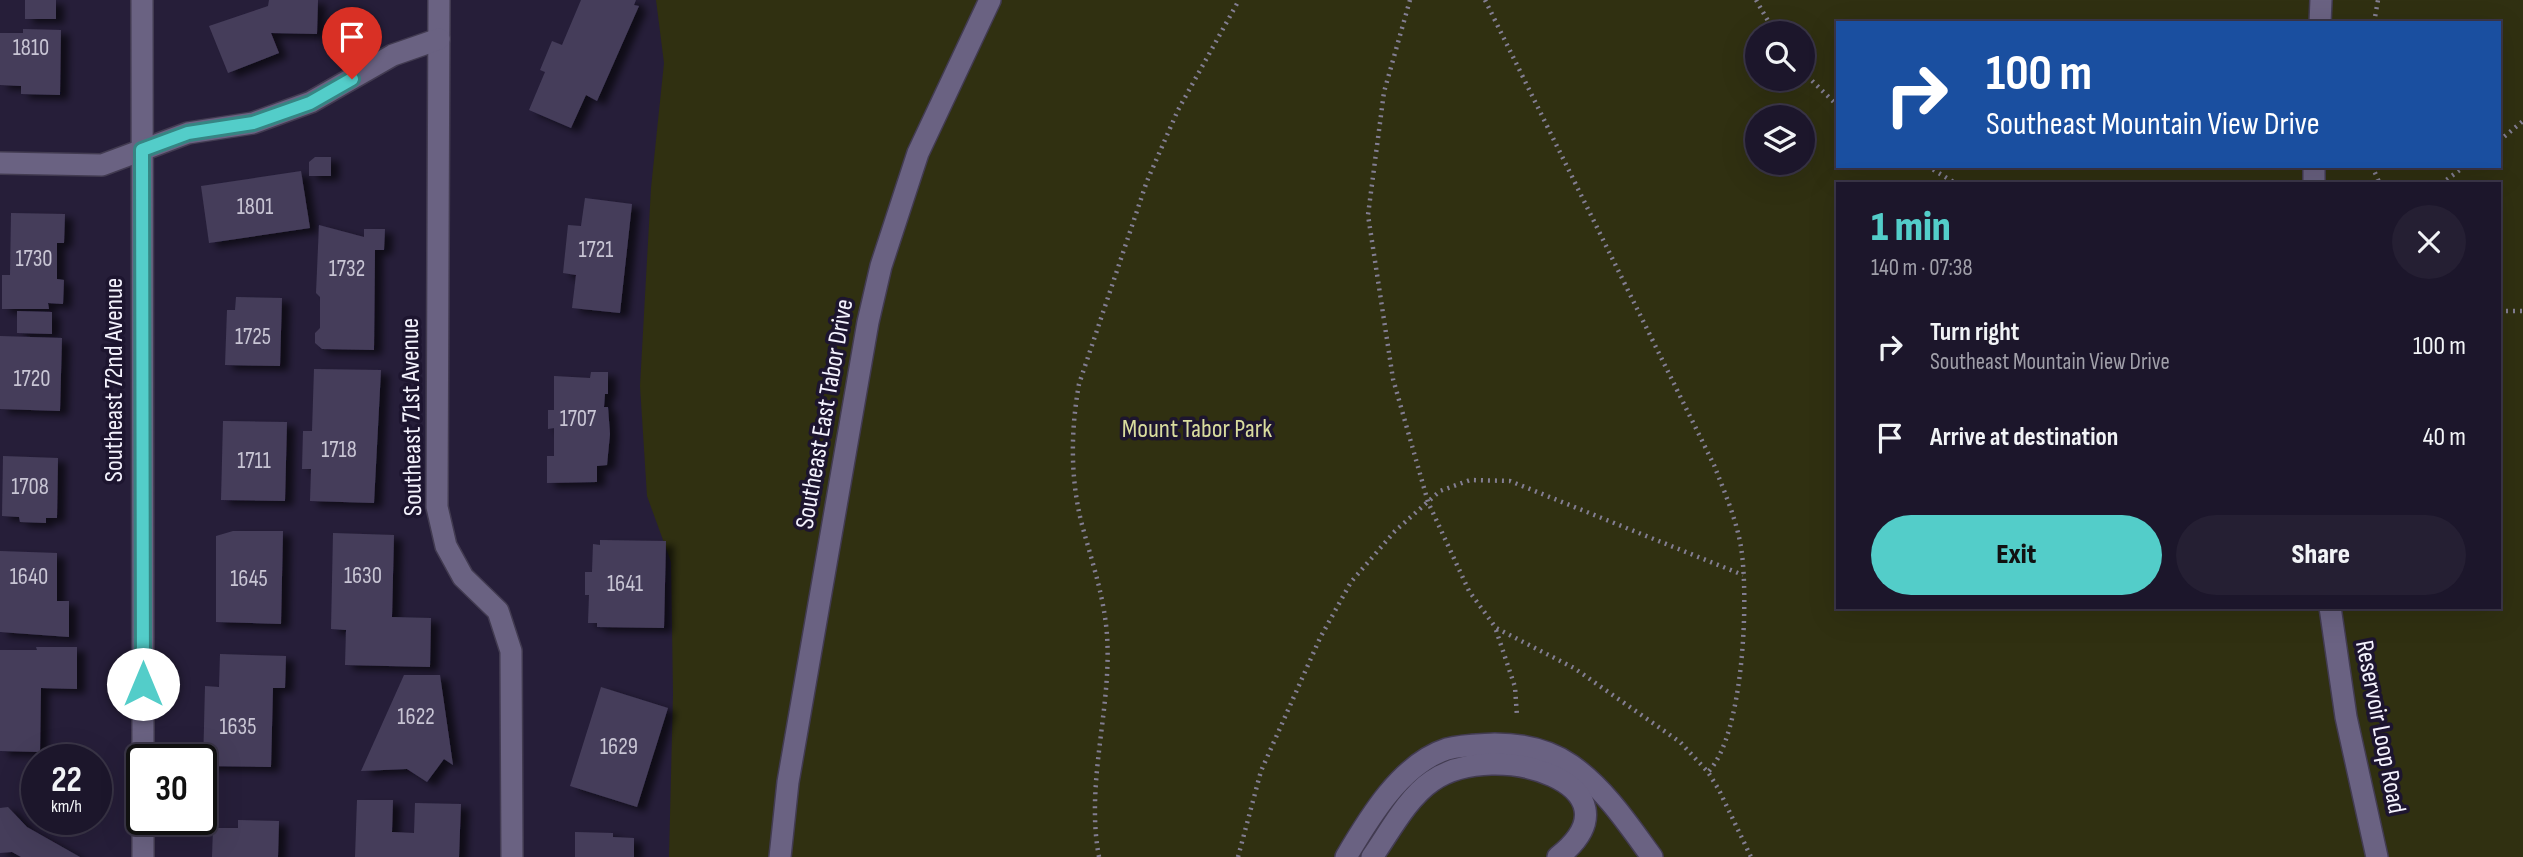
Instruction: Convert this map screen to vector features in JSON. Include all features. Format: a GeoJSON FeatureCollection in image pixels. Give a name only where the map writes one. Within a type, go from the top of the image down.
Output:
{"type":"FeatureCollection","features":[{"type":"Feature","properties":{"kind":"street","name":"Southeast 72nd Avenue"},"geometry":{"type":"LineString","coordinates":[[142,0],[143,744]]}},
{"type":"Feature","properties":{"kind":"street","name":"Southeast 71st Avenue"},"geometry":{"type":"LineString","coordinates":[[439,0],[437,507],[446,546],[463,577],[498,611],[511,651],[512,857]]}},
{"type":"Feature","properties":{"kind":"street","name":"Southeast East Tabor Drive"},"geometry":{"type":"LineString","coordinates":[[780,857],[788,782],[868,322],[881,266],[918,153],[990,0]]}},
{"type":"Feature","properties":{"kind":"street"},"geometry":{"type":"LineString","coordinates":[[2320,21],[2321,0]]}},
{"type":"Feature","properties":{"kind":"street"},"geometry":{"type":"LineString","coordinates":[[0,163],[102,165],[188,133],[253,123],[310,103],[393,55],[439,39]]}},
{"type":"Feature","properties":{"kind":"street","name":"Reservoir Loop Road"},"geometry":{"type":"LineString","coordinates":[[2330,609],[2346,717],[2377,857]]}},
{"type":"Feature","properties":{"kind":"street"},"geometry":{"type":"LineString","coordinates":[[1346,857],[1384,801],[1417,766],[1448,749],[1503,744],[1544,750],[1571,765],[1620,812],[1652,857]]}},
{"type":"Feature","properties":{"kind":"street"},"geometry":{"type":"LineString","coordinates":[[1372,857],[1429,783],[1464,765],[1502,763],[1549,773],[1562,780],[1583,802],[1585,817],[1581,834],[1558,857]]}},
{"type":"Feature","properties":{"kind":"street"},"geometry":{"type":"LineString","coordinates":[[143,835],[143,857]]}},
{"type":"Feature","properties":{"kind":"path"},"geometry":{"type":"LineString","coordinates":[[1099,857],[1095,791],[1107,636],[1100,586],[1081,519],[1074,482],[1074,411],[1079,384],[1147,181],[1178,110],[1238,0]]}},
{"type":"Feature","properties":{"kind":"path"},"geometry":{"type":"LineString","coordinates":[[1410,0],[1384,92],[1368,215],[1393,379],[1428,502],[1469,591],[1496,628],[1515,687],[1516,724]]}},
{"type":"Feature","properties":{"kind":"path"},"geometry":{"type":"LineString","coordinates":[[1485,0],[1713,465],[1729,503],[1741,546],[1744,575],[1735,711],[1722,756],[1708,772]]}},
{"type":"Feature","properties":{"kind":"path"},"geometry":{"type":"LineString","coordinates":[[1756,0],[1768,21]]}},
{"type":"Feature","properties":{"kind":"path"},"geometry":{"type":"LineString","coordinates":[[2374,21],[2378,0]]}},
{"type":"Feature","properties":{"kind":"path"},"geometry":{"type":"LineString","coordinates":[[1815,84],[1836,104]]}},
{"type":"Feature","properties":{"kind":"path"},"geometry":{"type":"LineString","coordinates":[[2501,139],[2523,121]]}},
{"type":"Feature","properties":{"kind":"path"},"geometry":{"type":"LineString","coordinates":[[1930,168],[1954,182]]}},
{"type":"Feature","properties":{"kind":"path"},"geometry":{"type":"LineString","coordinates":[[2444,182],[2462,168]]}},
{"type":"Feature","properties":{"kind":"path"},"geometry":{"type":"LineString","coordinates":[[2501,311],[2523,311]]}},
{"type":"Feature","properties":{"kind":"path"},"geometry":{"type":"LineString","coordinates":[[1238,857],[1261,771],[1334,610],[1366,562],[1428,502],[1454,484],[1470,480],[1510,481],[1744,575]]}},
{"type":"Feature","properties":{"kind":"path"},"geometry":{"type":"LineString","coordinates":[[1496,628],[1574,668],[1680,742],[1708,772],[1751,857]]}},
{"type":"Feature","properties":{"kind":"green space","name":"Mount Tabor Park"},"geometry":{"type":"Polygon","coordinates":[[[656,0],[2523,0],[2523,857],[669,857],[673,694],[671,562],[647,496],[640,386],[651,188],[664,63],[656,0]]]}},
{"type":"Feature","properties":{"kind":"building"},"geometry":{"type":"Polygon","coordinates":[[[25,0],[56,0],[56,19],[25,19],[25,0]]]}},
{"type":"Feature","properties":{"kind":"building"},"geometry":{"type":"Polygon","coordinates":[[[269,0],[318,0],[317,34],[271,33],[279,53],[228,73],[209,26],[268,6],[269,0]]]}},
{"type":"Feature","properties":{"kind":"building"},"geometry":{"type":"Polygon","coordinates":[[[581,0],[636,0],[634,5],[639,6],[597,101],[586,95],[571,128],[529,110],[545,72],[540,70],[552,41],[562,45],[581,0]]]}},
{"type":"Feature","properties":{"kind":"building"},"geometry":{"type":"Polygon","coordinates":[[[23,29],[61,30],[60,95],[21,94],[21,86],[0,85],[0,33],[23,33],[23,29]]]}},
{"type":"Feature","properties":{"kind":"building"},"geometry":{"type":"Polygon","coordinates":[[[315,157],[331,157],[331,176],[309,176],[309,162],[315,157]]]}},
{"type":"Feature","properties":{"kind":"building"},"geometry":{"type":"Polygon","coordinates":[[[301,171],[310,228],[209,243],[201,186],[301,171]]]}},
{"type":"Feature","properties":{"kind":"building"},"geometry":{"type":"Polygon","coordinates":[[[585,198],[632,204],[620,313],[572,308],[576,275],[563,273],[568,225],[581,226],[585,198]]]}},
{"type":"Feature","properties":{"kind":"building"},"geometry":{"type":"Polygon","coordinates":[[[11,213],[65,214],[64,243],[57,243],[57,279],[64,280],[63,304],[48,303],[49,309],[2,309],[2,275],[10,275],[11,213]]]}},
{"type":"Feature","properties":{"kind":"building"},"geometry":{"type":"Polygon","coordinates":[[[319,225],[364,237],[364,229],[385,229],[384,250],[375,250],[374,350],[322,349],[315,343],[315,333],[320,328],[320,297],[316,293],[319,225]]]}},
{"type":"Feature","properties":{"kind":"building"},"geometry":{"type":"Polygon","coordinates":[[[236,297],[282,298],[280,366],[225,365],[227,310],[235,310],[236,297]]]}},
{"type":"Feature","properties":{"kind":"building"},"geometry":{"type":"Polygon","coordinates":[[[17,311],[52,312],[52,334],[17,333],[17,311]]]}},
{"type":"Feature","properties":{"kind":"building"},"geometry":{"type":"Polygon","coordinates":[[[0,336],[62,338],[60,411],[0,409],[0,336]]]}},
{"type":"Feature","properties":{"kind":"building"},"geometry":{"type":"Polygon","coordinates":[[[314,369],[381,370],[374,503],[310,501],[311,469],[302,469],[303,431],[312,431],[314,369]]]}},
{"type":"Feature","properties":{"kind":"building"},"geometry":{"type":"Polygon","coordinates":[[[591,372],[608,372],[608,394],[605,394],[604,407],[608,407],[610,434],[607,465],[597,466],[597,482],[547,483],[547,456],[554,456],[554,428],[548,429],[548,410],[554,410],[554,376],[590,378],[591,372]]]}},
{"type":"Feature","properties":{"kind":"building"},"geometry":{"type":"Polygon","coordinates":[[[223,421],[287,422],[285,501],[221,500],[223,421]]]}},
{"type":"Feature","properties":{"kind":"building"},"geometry":{"type":"Polygon","coordinates":[[[3,456],[58,458],[57,518],[46,518],[46,523],[20,522],[19,517],[2,516],[3,456]]]}},
{"type":"Feature","properties":{"kind":"building"},"geometry":{"type":"Polygon","coordinates":[[[233,531],[283,531],[281,624],[216,622],[216,536],[233,531]]]}},
{"type":"Feature","properties":{"kind":"building"},"geometry":{"type":"Polygon","coordinates":[[[333,533],[394,535],[392,617],[431,618],[430,667],[345,665],[346,630],[331,629],[333,533]]]}},
{"type":"Feature","properties":{"kind":"building"},"geometry":{"type":"Polygon","coordinates":[[[600,540],[666,541],[664,628],[597,627],[597,623],[588,623],[589,595],[585,595],[585,572],[592,572],[593,544],[600,545],[600,540]]]}},
{"type":"Feature","properties":{"kind":"building"},"geometry":{"type":"Polygon","coordinates":[[[0,551],[57,553],[57,601],[69,601],[69,637],[0,632],[0,551]]]}},
{"type":"Feature","properties":{"kind":"building"},"geometry":{"type":"Polygon","coordinates":[[[36,647],[77,647],[77,689],[41,688],[40,744],[21,744],[21,752],[0,751],[0,650],[37,650],[36,647]]]}},
{"type":"Feature","properties":{"kind":"building"},"geometry":{"type":"Polygon","coordinates":[[[220,654],[286,656],[285,688],[273,688],[271,767],[217,766],[217,744],[204,744],[205,686],[219,687],[220,654]]]}},
{"type":"Feature","properties":{"kind":"building"},"geometry":{"type":"Polygon","coordinates":[[[404,675],[440,675],[453,765],[444,759],[427,782],[407,769],[361,771],[404,675]]]}},
{"type":"Feature","properties":{"kind":"building"},"geometry":{"type":"Polygon","coordinates":[[[601,687],[668,708],[637,807],[570,786],[601,687]]]}},
{"type":"Feature","properties":{"kind":"building"},"geometry":{"type":"Polygon","coordinates":[[[357,800],[393,800],[392,832],[414,833],[415,803],[461,804],[459,857],[355,857],[357,800]]]}},
{"type":"Feature","properties":{"kind":"building"},"geometry":{"type":"Polygon","coordinates":[[[8,807],[21,821],[21,835],[41,835],[80,857],[21,857],[12,852],[0,853],[0,808],[8,807]]]}},
{"type":"Feature","properties":{"kind":"building"},"geometry":{"type":"Polygon","coordinates":[[[238,820],[279,821],[278,857],[212,857],[213,835],[217,835],[217,828],[238,828],[238,820]]]}},
{"type":"Feature","properties":{"kind":"building"},"geometry":{"type":"Polygon","coordinates":[[[575,832],[613,833],[613,837],[634,838],[634,857],[575,857],[575,832]]]}},
{"type":"Feature","properties":{"kind":"route"},"geometry":{"type":"LineString","coordinates":[[143,684],[142,150],[188,133],[253,123],[310,103],[352,79]]}}]}
